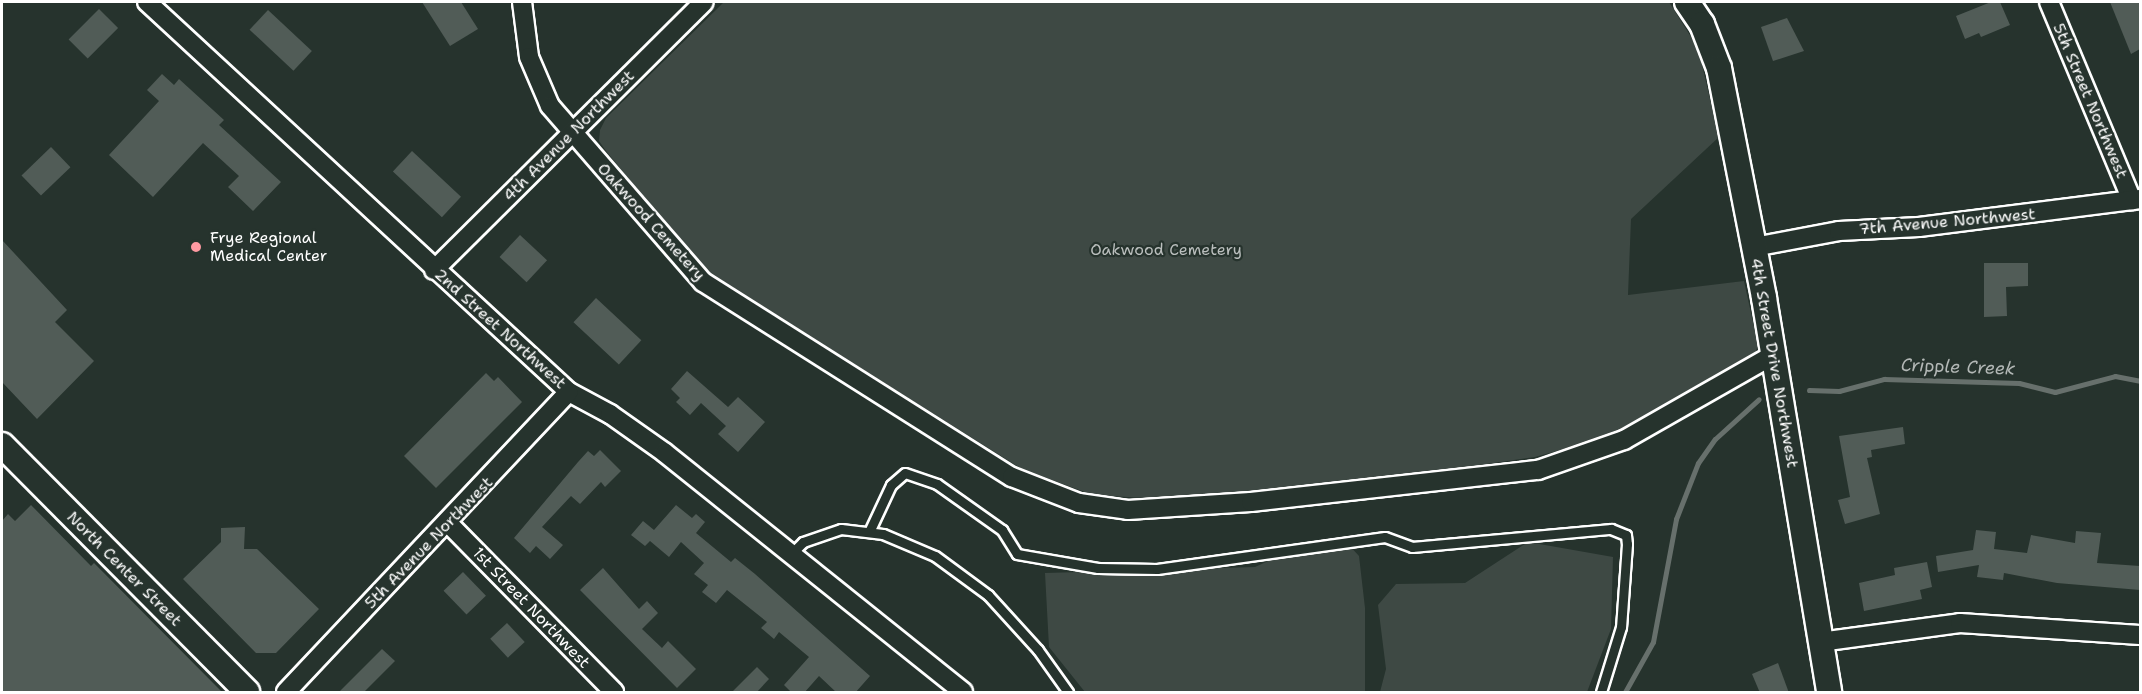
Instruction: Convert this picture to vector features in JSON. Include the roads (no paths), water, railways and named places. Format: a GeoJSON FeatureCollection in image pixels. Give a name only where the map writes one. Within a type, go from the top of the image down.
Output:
{"type":"FeatureCollection","features":[{"type":"Feature","properties":{"kind":"main road","name":"4th Street Drive Northwest"},"geometry":{"type":"LineString","coordinates":[[1687,2],[1707,35],[1719,68],[1754,247],[1829,693]]}},
{"type":"Feature","properties":{"kind":"main road","name":"North Center Street"},"geometry":{"type":"LineString","coordinates":[[2,445],[247,693]]}},
{"type":"Feature","properties":{"kind":"street","name":"2nd Street Northwest"},"geometry":{"type":"LineString","coordinates":[[147,2],[434,270],[569,392],[610,414],[656,447],[963,693]]}},
{"type":"Feature","properties":{"kind":"street","name":"Oakwood Cemetery"},"geometry":{"type":"LineString","coordinates":[[522,2],[526,47],[540,87],[572,133],[684,263],[731,303],[860,379],[1012,477],[1079,503],[1128,510],[1229,503],[1538,470],[1608,448],[1773,355]]}},
{"type":"Feature","properties":{"kind":"street","name":"4th Avenue Northwest"},"geometry":{"type":"LineString","coordinates":[[434,270],[704,2]]}},
{"type":"Feature","properties":{"kind":"street","name":"5th Street Northwest"},"geometry":{"type":"LineString","coordinates":[[2049,2],[2136,200]]}},
{"type":"Feature","properties":{"kind":"street","name":"7th Avenue Northwest"},"geometry":{"type":"LineString","coordinates":[[1754,247],[1839,231],[1919,227],[2136,200]]}},
{"type":"Feature","properties":{"kind":"street","name":"5th Avenue Northwest"},"geometry":{"type":"LineString","coordinates":[[286,693],[569,392]]}},
{"type":"Feature","properties":{"kind":"street","name":"1st Street Northwest"},"geometry":{"type":"LineString","coordinates":[[448,523],[614,693]]}},
{"type":"Feature","properties":{"kind":"street"},"geometry":{"type":"LineString","coordinates":[[1820,642],[1960,623],[2140,635]]}},
{"type":"Feature","properties":{"kind":"lane"},"geometry":{"type":"LineString","coordinates":[[869,532],[891,485],[905,473],[937,484],[1002,530],[1017,554],[1098,568],[1157,569],[1385,537],[1413,547],[1611,529],[1626,535],[1627,544],[1621,627],[1600,693]]}},
{"type":"Feature","properties":{"kind":"lane"},"geometry":{"type":"LineString","coordinates":[[790,554],[803,542],[841,529],[883,534],[935,556],[988,595],[1038,650],[1068,693]]}},
{"type":"Feature","properties":{"kind":"waterway","name":"Cripple Creek"},"geometry":{"type":"LineString","coordinates":[[1809,390],[1839,391],[1884,379],[2019,383],[2055,392],[2115,376],[2140,381]]}},
{"type":"Feature","properties":{"kind":"waterway","name":"Cripple Creek"},"geometry":{"type":"LineString","coordinates":[[1625,692],[1653,642],[1676,519],[1698,463],[1715,439],[1759,399]]}},
{"type":"Feature","properties":{"kind":"place","name":"Frye Regional Medical Center"},"geometry":{"type":"Point","coordinates":[196,247]}}]}
